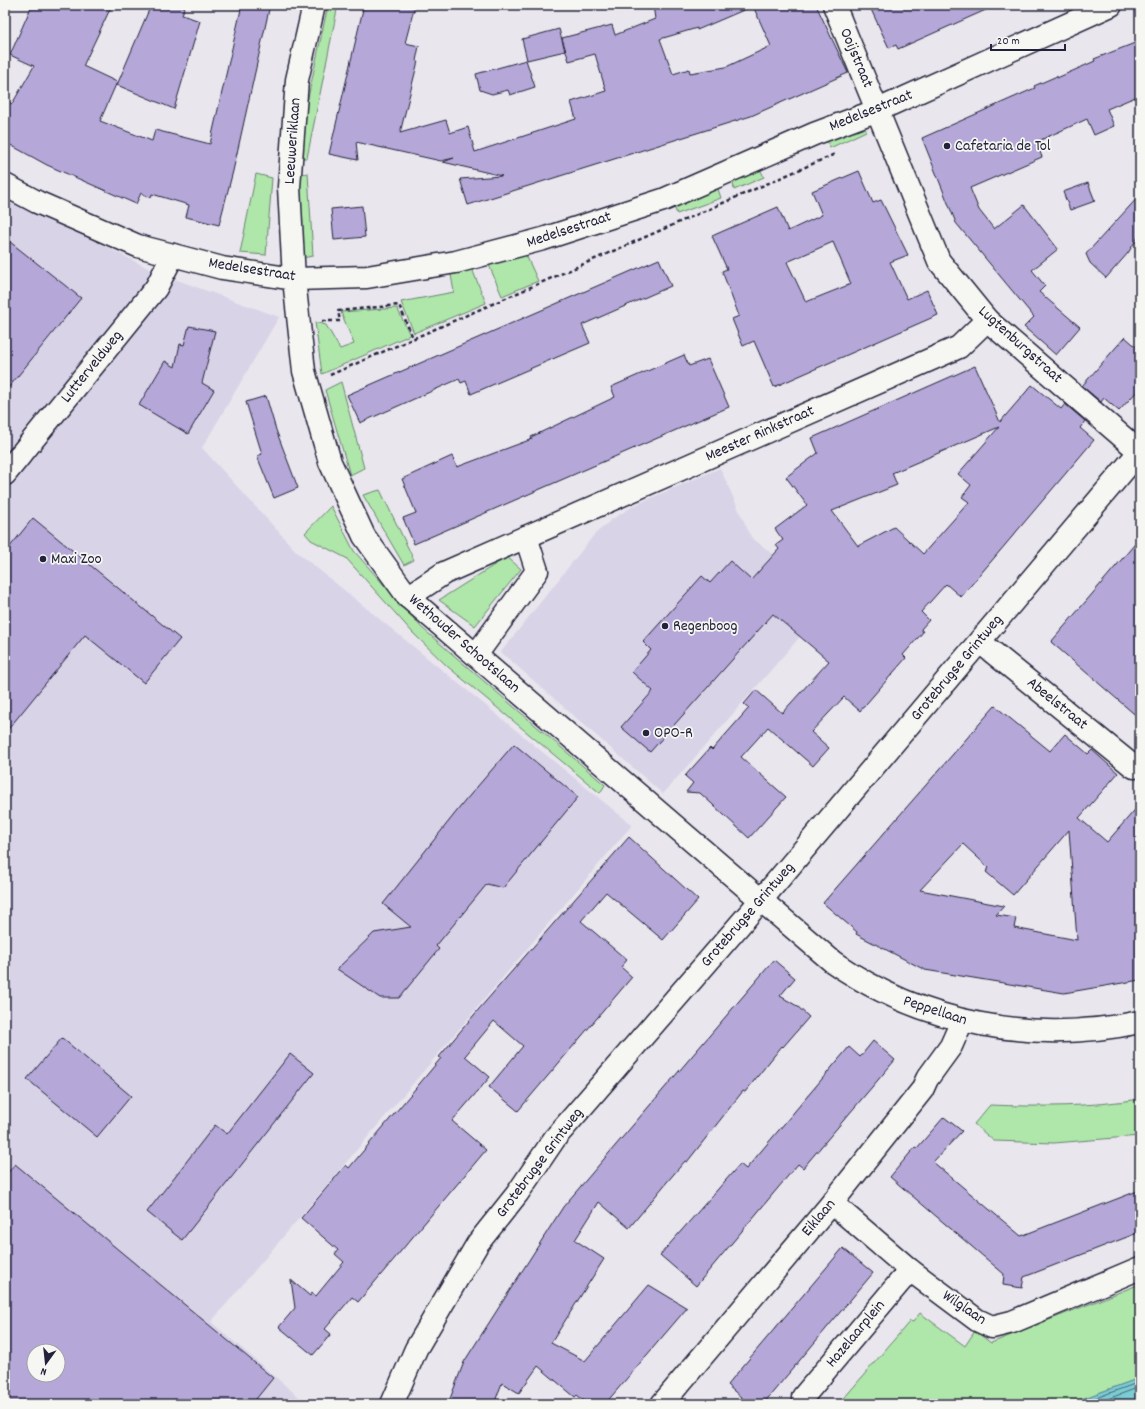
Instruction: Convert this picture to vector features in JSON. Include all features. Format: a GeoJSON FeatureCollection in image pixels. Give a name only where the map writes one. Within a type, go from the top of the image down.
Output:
{"type":"FeatureCollection","features":[{"type":"Feature","properties":{"kind":"street","name":"Leeuweriklaan"},"geometry":{"type":"LineString","coordinates":[[294,279],[289,187],[297,80],[314,5]]}},
{"type":"Feature","properties":{"kind":"street","name":"Ooijstraat"},"geometry":{"type":"LineString","coordinates":[[834,5],[878,110]]}},
{"type":"Feature","properties":{"kind":"street","name":"Medelsestraat"},"geometry":{"type":"LineString","coordinates":[[5,185],[37,202],[138,246],[222,268],[294,279],[367,277],[456,262],[543,239],[663,200],[814,134],[878,110],[1111,5]]}},
{"type":"Feature","properties":{"kind":"street","name":"Lugtenburgstraat"},"geometry":{"type":"LineString","coordinates":[[878,110],[939,261],[987,320],[1140,452]]}},
{"type":"Feature","properties":{"kind":"street","name":"Lutterveldweg"},"geometry":{"type":"LineString","coordinates":[[5,474],[156,288],[172,255]]}},
{"type":"Feature","properties":{"kind":"street","name":"Wethouder Schootslaan"},"geometry":{"type":"LineString","coordinates":[[294,279],[304,371],[330,462],[364,536],[408,597],[762,899]]}},
{"type":"Feature","properties":{"kind":"street","name":"Meester Rinkstraat"},"geometry":{"type":"LineString","coordinates":[[408,597],[444,573],[959,347],[987,320]]}},
{"type":"Feature","properties":{"kind":"street","name":"Grotebrugse Grintweg"},"geometry":{"type":"LineString","coordinates":[[392,1404],[416,1349],[478,1243],[517,1194],[555,1138],[762,899],[1140,452]]}},
{"type":"Feature","properties":{"kind":"street"},"geometry":{"type":"LineString","coordinates":[[476,655],[537,571],[526,537]]}},
{"type":"Feature","properties":{"kind":"street","name":"Abeelstraat"},"geometry":{"type":"LineString","coordinates":[[980,642],[1134,767]]}},
{"type":"Feature","properties":{"kind":"street","name":"Peppellaan"},"geometry":{"type":"LineString","coordinates":[[762,899],[833,962],[848,972],[894,997],[962,1021],[1012,1030],[1052,1032],[1089,1030],[1140,1022]]}},
{"type":"Feature","properties":{"kind":"street","name":"Eiklaan"},"geometry":{"type":"LineString","coordinates":[[662,1404],[832,1203],[922,1090],[927,1079],[951,1046],[962,1021]]}},
{"type":"Feature","properties":{"kind":"street","name":"Wilglaan"},"geometry":{"type":"LineString","coordinates":[[832,1203],[910,1270],[977,1320],[992,1327],[1012,1322],[1140,1268]]}},
{"type":"Feature","properties":{"kind":"street","name":"Hazelaarplein"},"geometry":{"type":"LineString","coordinates":[[803,1397],[910,1270]]}},
{"type":"Feature","properties":{"kind":"path"},"geometry":{"type":"LineString","coordinates":[[308,385],[837,153]]}},
{"type":"Feature","properties":{"kind":"path"},"geometry":{"type":"LineString","coordinates":[[298,317],[326,322],[340,321],[338,311],[399,305],[413,338]]}},
{"type":"Feature","properties":{"kind":"shaded area"},"geometry":{"type":"Polygon","coordinates":[[[5,193],[155,272],[279,317],[202,448],[296,551],[632,825],[211,1322],[307,1404],[5,1404],[5,193]]]}},
{"type":"Feature","properties":{"kind":"shaded area","name":"Regenboog"},"geometry":{"type":"Polygon","coordinates":[[[720,468],[751,537],[831,601],[663,794],[501,652],[594,535],[611,520],[635,505],[720,468]]]}},
{"type":"Feature","properties":{"kind":"green space"},"geometry":{"type":"Polygon","coordinates":[[[328,5],[338,5],[307,158],[299,158],[306,107],[328,5]]]}},
{"type":"Feature","properties":{"kind":"green space"},"geometry":{"type":"Polygon","coordinates":[[[864,123],[866,131],[830,148],[826,139],[864,123]]]}},
{"type":"Feature","properties":{"kind":"green space"},"geometry":{"type":"Polygon","coordinates":[[[759,167],[764,177],[734,190],[733,182],[759,167]]]}},
{"type":"Feature","properties":{"kind":"green space"},"geometry":{"type":"Polygon","coordinates":[[[308,173],[313,256],[302,258],[299,215],[301,174],[308,173]]]}},
{"type":"Feature","properties":{"kind":"green space"},"geometry":{"type":"Polygon","coordinates":[[[256,174],[272,178],[266,255],[240,253],[256,174]]]}},
{"type":"Feature","properties":{"kind":"green space"},"geometry":{"type":"Polygon","coordinates":[[[718,189],[721,198],[677,214],[674,207],[718,189]]]}},
{"type":"Feature","properties":{"kind":"green space"},"geometry":{"type":"Polygon","coordinates":[[[526,255],[538,281],[502,296],[489,265],[526,255]]]}},
{"type":"Feature","properties":{"kind":"green space"},"geometry":{"type":"Polygon","coordinates":[[[472,269],[486,303],[414,333],[401,302],[454,292],[451,275],[472,269]]]}},
{"type":"Feature","properties":{"kind":"green space"},"geometry":{"type":"Polygon","coordinates":[[[397,308],[410,335],[322,374],[315,322],[326,325],[340,349],[354,344],[341,312],[397,308]]]}},
{"type":"Feature","properties":{"kind":"green space"},"geometry":{"type":"Polygon","coordinates":[[[341,382],[364,468],[350,475],[325,390],[341,382]]]}},
{"type":"Feature","properties":{"kind":"green space"},"geometry":{"type":"Polygon","coordinates":[[[380,490],[414,560],[404,565],[363,495],[380,490]]]}},
{"type":"Feature","properties":{"kind":"green space"},"geometry":{"type":"Polygon","coordinates":[[[331,506],[354,551],[422,628],[605,785],[600,793],[447,666],[413,633],[346,558],[311,540],[305,533],[331,506]]]}},
{"type":"Feature","properties":{"kind":"green space"},"geometry":{"type":"Polygon","coordinates":[[[507,557],[521,569],[475,626],[439,600],[507,557]]]}},
{"type":"Feature","properties":{"kind":"green space"},"geometry":{"type":"Polygon","coordinates":[[[1140,1099],[1140,1136],[1054,1143],[994,1141],[974,1124],[990,1105],[1065,1106],[1102,1104],[1140,1099]]]}},
{"type":"Feature","properties":{"kind":"green space"},"geometry":{"type":"Polygon","coordinates":[[[1140,1284],[1140,1378],[1068,1404],[839,1404],[910,1321],[913,1322],[920,1313],[965,1346],[975,1331],[991,1343],[1140,1284]]]}},
{"type":"Feature","properties":{"kind":"water"},"geometry":{"type":"Polygon","coordinates":[[[1140,1378],[1140,1404],[1068,1404],[1140,1378]]]}},
{"type":"Feature","properties":{"kind":"building"},"geometry":{"type":"Polygon","coordinates":[[[32,5],[112,5],[83,66],[117,82],[100,121],[152,141],[155,130],[210,144],[242,5],[270,5],[233,171],[219,225],[186,217],[189,205],[152,194],[151,198],[141,193],[136,204],[47,165],[5,142],[5,100],[12,104],[34,66],[10,55],[32,5]]]}},
{"type":"Feature","properties":{"kind":"building"},"geometry":{"type":"Polygon","coordinates":[[[151,5],[185,5],[182,15],[200,21],[174,109],[117,85],[151,5]]]}},
{"type":"Feature","properties":{"kind":"building"},"geometry":{"type":"Polygon","coordinates":[[[364,5],[415,5],[405,43],[419,46],[416,61],[418,61],[400,133],[446,120],[450,133],[468,127],[475,152],[576,119],[571,102],[606,91],[595,54],[569,61],[562,38],[612,25],[615,35],[655,19],[653,5],[816,5],[848,73],[751,116],[468,205],[460,179],[502,176],[443,162],[454,158],[441,161],[356,142],[358,160],[329,154],[364,5]],[[753,6],[697,30],[697,28],[660,39],[673,74],[689,69],[690,73],[726,67],[771,46],[753,6]]]}},
{"type":"Feature","properties":{"kind":"building"},"geometry":{"type":"Polygon","coordinates":[[[869,5],[997,5],[898,49],[896,45],[889,48],[869,5]]]}},
{"type":"Feature","properties":{"kind":"building"},"geometry":{"type":"Polygon","coordinates":[[[559,29],[565,51],[527,60],[522,39],[559,29]]]}},
{"type":"Feature","properties":{"kind":"building"},"geometry":{"type":"Polygon","coordinates":[[[1140,41],[1140,95],[1107,109],[1114,126],[1094,135],[1087,119],[1036,142],[1042,157],[970,188],[979,210],[994,229],[1024,205],[1058,249],[1032,270],[1045,286],[1039,292],[1080,327],[1056,355],[1024,327],[1034,317],[956,223],[922,138],[1035,88],[1034,86],[1057,76],[1057,78],[1095,61],[1094,59],[1140,41]]]}},
{"type":"Feature","properties":{"kind":"building"},"geometry":{"type":"Polygon","coordinates":[[[526,60],[535,87],[510,95],[508,90],[492,94],[480,90],[476,74],[526,60]]]}},
{"type":"Feature","properties":{"kind":"building"},"geometry":{"type":"Polygon","coordinates":[[[859,171],[873,203],[881,200],[908,255],[890,262],[907,299],[927,290],[938,315],[774,387],[754,341],[743,346],[732,319],[739,316],[722,271],[727,269],[712,236],[778,207],[788,231],[822,215],[812,191],[859,171]],[[833,242],[787,262],[806,302],[851,284],[833,242]]]}},
{"type":"Feature","properties":{"kind":"building"},"geometry":{"type":"Polygon","coordinates":[[[1088,183],[1095,201],[1070,210],[1063,192],[1088,183]]]}},
{"type":"Feature","properties":{"kind":"building"},"geometry":{"type":"Polygon","coordinates":[[[1140,195],[1140,234],[1128,253],[1106,278],[1090,263],[1086,254],[1140,195]]]}},
{"type":"Feature","properties":{"kind":"building"},"geometry":{"type":"Polygon","coordinates":[[[362,206],[365,237],[334,240],[331,209],[362,206]]]}},
{"type":"Feature","properties":{"kind":"building"},"geometry":{"type":"Polygon","coordinates":[[[5,238],[81,298],[5,392],[5,238]]]}},
{"type":"Feature","properties":{"kind":"building"},"geometry":{"type":"Polygon","coordinates":[[[659,259],[671,286],[582,325],[590,343],[471,394],[466,381],[461,383],[459,379],[360,423],[347,395],[659,259]]]}},
{"type":"Feature","properties":{"kind":"building"},"geometry":{"type":"Polygon","coordinates":[[[189,326],[215,331],[202,383],[214,390],[188,434],[139,405],[165,361],[175,367],[180,344],[184,345],[189,326]]]}},
{"type":"Feature","properties":{"kind":"building"},"geometry":{"type":"Polygon","coordinates":[[[1125,337],[1140,350],[1140,388],[1119,411],[1104,398],[1101,402],[1082,386],[1125,337]]]}},
{"type":"Feature","properties":{"kind":"building"},"geometry":{"type":"Polygon","coordinates":[[[684,355],[689,366],[708,359],[729,407],[414,544],[403,518],[416,513],[402,479],[452,456],[457,467],[532,439],[531,437],[615,397],[611,387],[684,355]]]}},
{"type":"Feature","properties":{"kind":"building"},"geometry":{"type":"Polygon","coordinates":[[[975,366],[1000,422],[1032,385],[1061,409],[1065,404],[1085,421],[1080,428],[1094,440],[961,597],[946,584],[921,612],[929,620],[921,629],[923,632],[903,655],[906,658],[860,711],[844,697],[811,732],[829,748],[813,766],[768,727],[741,757],[786,797],[749,838],[700,793],[686,792],[693,783],[685,776],[710,748],[712,750],[749,708],[744,704],[756,690],[782,713],[829,661],[773,614],[650,752],[621,727],[653,691],[632,672],[651,650],[643,642],[702,576],[710,583],[730,561],[751,580],[779,549],[776,545],[783,540],[775,529],[807,505],[786,477],[818,453],[812,438],[975,366]],[[999,427],[892,473],[897,485],[832,511],[858,546],[894,527],[923,554],[969,502],[962,497],[971,485],[958,474],[999,427]]]}},
{"type":"Feature","properties":{"kind":"building"},"geometry":{"type":"Polygon","coordinates":[[[266,396],[276,430],[298,488],[274,498],[257,456],[262,454],[246,402],[266,396]]]}},
{"type":"Feature","properties":{"kind":"building"},"geometry":{"type":"Polygon","coordinates":[[[33,518],[180,639],[144,683],[85,635],[5,733],[5,553],[33,518]]]}},
{"type":"Feature","properties":{"kind":"building"},"geometry":{"type":"Polygon","coordinates":[[[1140,538],[1140,719],[1051,642],[1140,538]]]}},
{"type":"Feature","properties":{"kind":"building"},"geometry":{"type":"Polygon","coordinates":[[[995,706],[1050,751],[1065,734],[1088,754],[1092,750],[1118,773],[1079,818],[1107,842],[1140,804],[1140,980],[1064,993],[925,970],[856,934],[857,932],[823,903],[995,706]],[[1069,830],[1013,895],[986,872],[989,868],[963,844],[920,890],[1004,906],[996,915],[1016,918],[1014,928],[1077,940],[1069,830]]]}},
{"type":"Feature","properties":{"kind":"building"},"geometry":{"type":"Polygon","coordinates":[[[514,744],[578,797],[503,888],[487,884],[436,946],[439,949],[399,998],[380,998],[337,969],[374,933],[411,927],[383,904],[465,801],[514,744]]]}},
{"type":"Feature","properties":{"kind":"building"},"geometry":{"type":"Polygon","coordinates":[[[629,837],[698,900],[663,940],[606,892],[581,921],[627,960],[621,967],[632,977],[518,1111],[489,1087],[523,1046],[494,1021],[465,1056],[490,1077],[452,1121],[486,1150],[358,1302],[352,1297],[325,1329],[331,1334],[313,1355],[279,1327],[295,1308],[291,1280],[310,1296],[312,1293],[316,1296],[344,1262],[335,1254],[338,1250],[301,1218],[346,1165],[349,1168],[441,1058],[439,1057],[479,1009],[629,837]]]}},
{"type":"Feature","properties":{"kind":"building"},"geometry":{"type":"Polygon","coordinates":[[[774,960],[795,978],[780,996],[797,1006],[809,1017],[783,1047],[782,1046],[745,1092],[743,1091],[687,1162],[685,1161],[629,1228],[599,1202],[575,1240],[604,1259],[551,1343],[585,1361],[649,1285],[687,1308],[605,1404],[588,1404],[577,1395],[575,1397],[538,1366],[519,1393],[502,1383],[494,1404],[448,1404],[464,1362],[563,1207],[774,960]]]}},
{"type":"Feature","properties":{"kind":"building"},"geometry":{"type":"Polygon","coordinates":[[[62,1038],[131,1096],[97,1137],[27,1079],[62,1038]]]}},
{"type":"Feature","properties":{"kind":"building"},"geometry":{"type":"Polygon","coordinates":[[[873,1041],[895,1060],[803,1168],[798,1164],[696,1286],[660,1255],[740,1164],[746,1169],[849,1047],[860,1057],[873,1041]]]}},
{"type":"Feature","properties":{"kind":"building"},"geometry":{"type":"Polygon","coordinates":[[[290,1054],[314,1073],[182,1240],[147,1212],[215,1125],[227,1134],[290,1054]]]}},
{"type":"Feature","properties":{"kind":"building"},"geometry":{"type":"Polygon","coordinates":[[[944,1117],[962,1131],[933,1162],[1021,1236],[1140,1190],[1140,1232],[1024,1277],[1022,1288],[1003,1285],[1004,1274],[890,1177],[915,1147],[917,1148],[944,1117]]]}},
{"type":"Feature","properties":{"kind":"building"},"geometry":{"type":"Polygon","coordinates":[[[15,1164],[273,1378],[252,1404],[5,1404],[5,1176],[15,1164]]]}},
{"type":"Feature","properties":{"kind":"building"},"geometry":{"type":"Polygon","coordinates":[[[843,1248],[873,1273],[763,1404],[749,1404],[727,1385],[843,1248]]]}},
{"type":"Feature","properties":{"kind":"place","name":"Cafetaria de Tol"},"geometry":{"type":"Point","coordinates":[947,146]}},
{"type":"Feature","properties":{"kind":"place","name":"Maxi Zoo"},"geometry":{"type":"Point","coordinates":[43,559]}},
{"type":"Feature","properties":{"kind":"place","name":"Regenboog"},"geometry":{"type":"Point","coordinates":[665,626]}},
{"type":"Feature","properties":{"kind":"place","name":"OPO-R"},"geometry":{"type":"Point","coordinates":[646,733]}}]}
